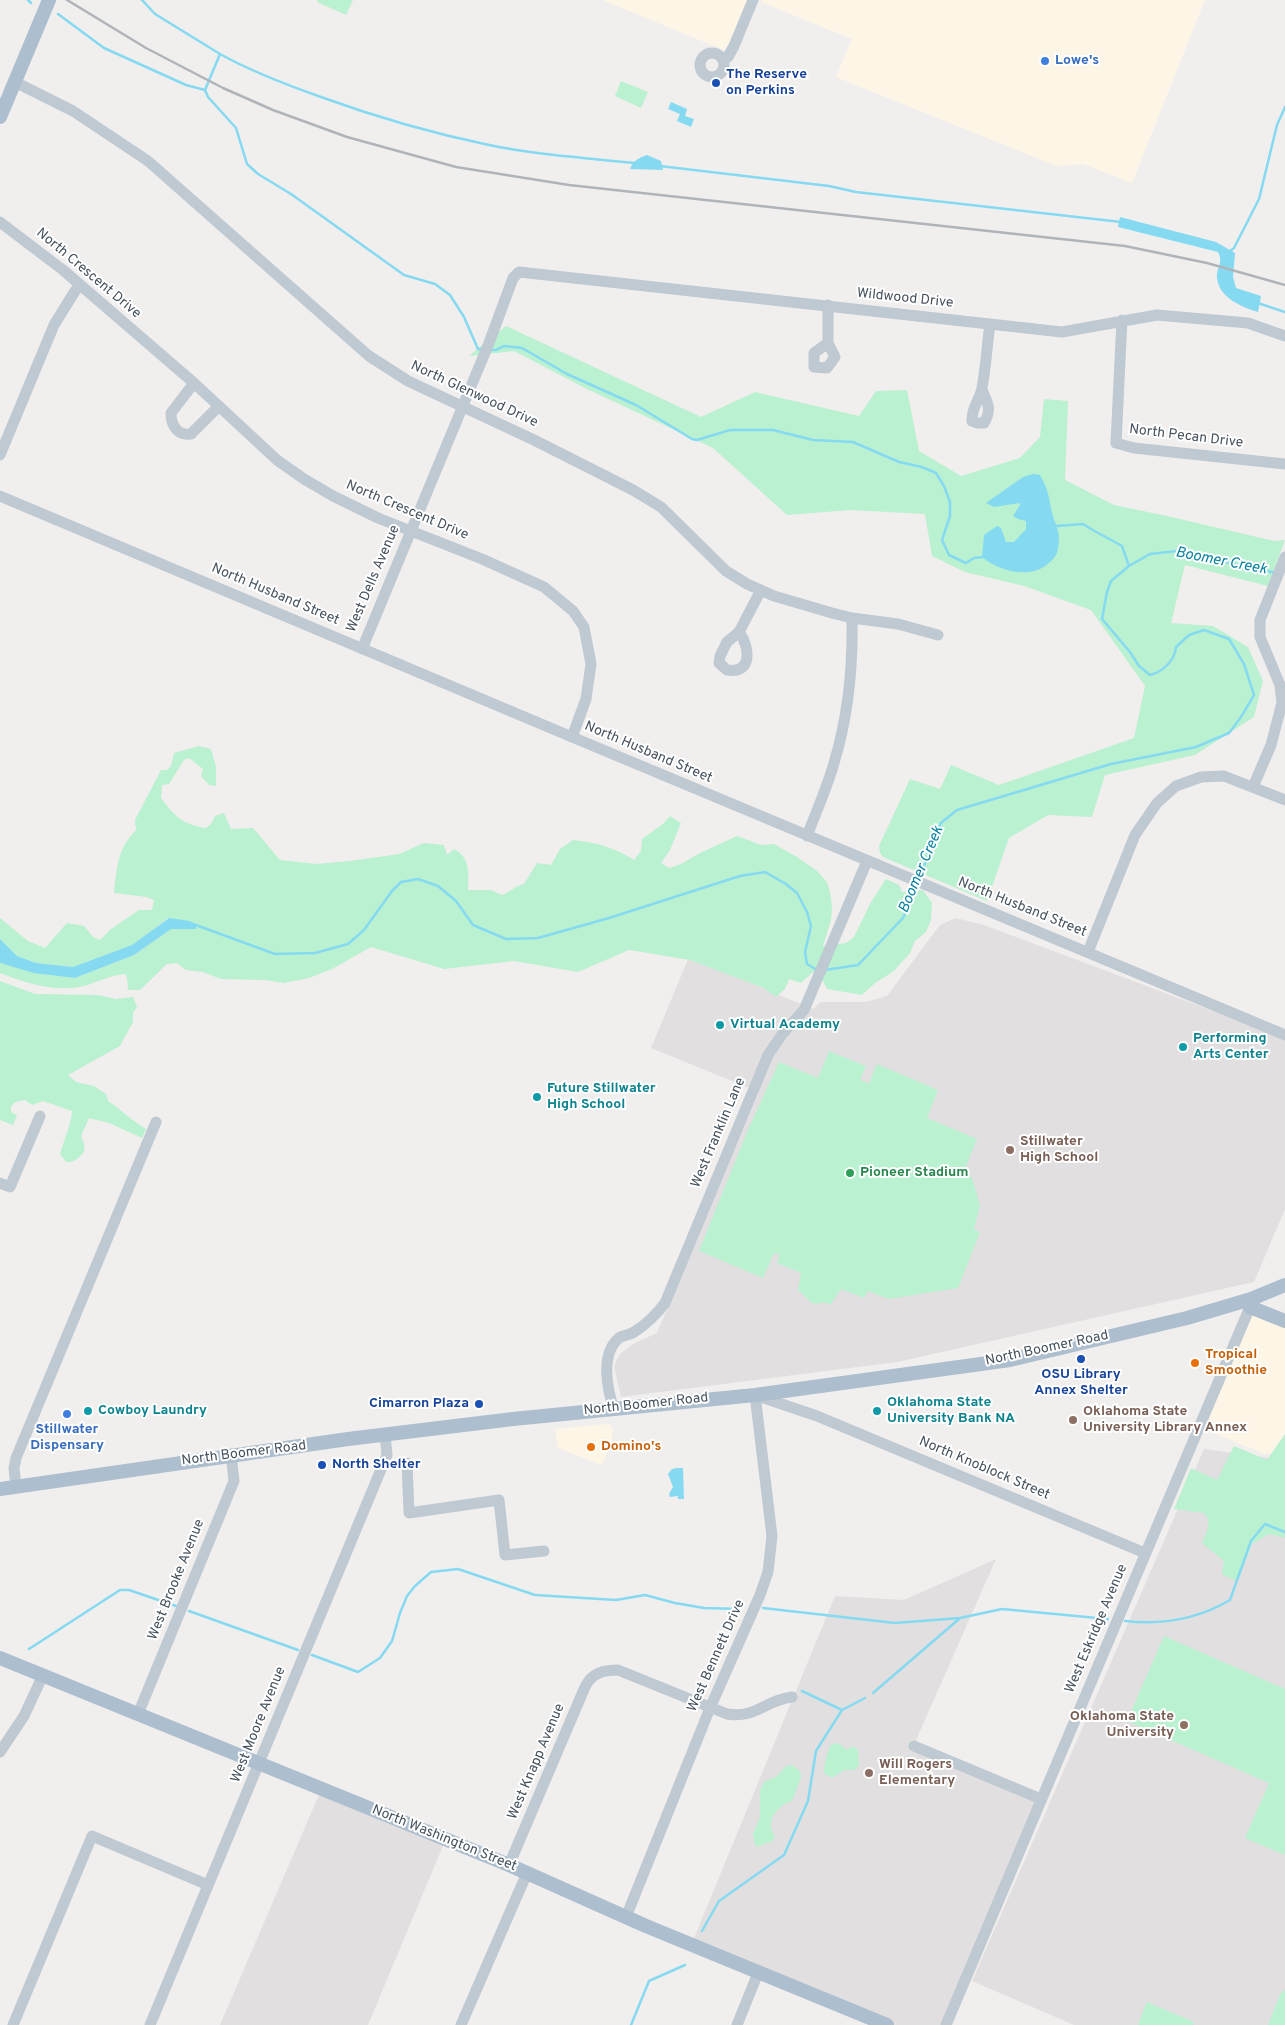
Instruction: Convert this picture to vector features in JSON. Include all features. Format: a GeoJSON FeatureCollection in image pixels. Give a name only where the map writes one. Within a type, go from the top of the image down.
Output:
{"type":"FeatureCollection","features":[{"type":"Feature","properties":{"kind":"main road"},"geometry":{"type":"LineString","coordinates":[[0,117],[49,0]]}},
{"type":"Feature","properties":{"kind":"main road","name":"North Boomer Road"},"geometry":{"type":"LineString","coordinates":[[0,1489],[231,1454],[320,1444],[385,1434],[755,1394],[1010,1360],[1251,1303],[1285,1285]]}},
{"type":"Feature","properties":{"kind":"main road"},"geometry":{"type":"LineString","coordinates":[[1251,1303],[1285,1321]]}},
{"type":"Feature","properties":{"kind":"main road","name":"North Washington Street"},"geometry":{"type":"LineString","coordinates":[[0,1658],[509,1865],[872,2022],[886,2025]]}},
{"type":"Feature","properties":{"kind":"street"},"geometry":{"type":"LineString","coordinates":[[722,58],[728,56],[734,46],[753,0]]}},
{"type":"Feature","properties":{"kind":"street","name":"North Glenwood Drive"},"geometry":{"type":"LineString","coordinates":[[15,82],[73,111],[148,162],[368,356],[408,381],[534,440],[633,490],[661,507],[726,571],[747,584],[793,602],[852,618],[906,625],[938,635]]}},
{"type":"Feature","properties":{"kind":"street","name":"North Crescent Drive"},"geometry":{"type":"LineString","coordinates":[[0,222],[63,270],[194,383],[277,460],[304,479],[333,496],[378,518],[482,559],[544,587],[573,611],[584,627],[591,664],[586,699],[572,737]]}},
{"type":"Feature","properties":{"kind":"street","name":"West Dells Avenue"},"geometry":{"type":"LineString","coordinates":[[362,649],[498,322],[513,278],[519,272]]}},
{"type":"Feature","properties":{"kind":"street","name":"Wildwood Drive"},"geometry":{"type":"LineString","coordinates":[[519,272],[1062,332],[1157,315],[1248,323],[1285,336]]}},
{"type":"Feature","properties":{"kind":"street"},"geometry":{"type":"LineString","coordinates":[[0,455],[54,325],[80,286]]}},
{"type":"Feature","properties":{"kind":"street"},"geometry":{"type":"LineString","coordinates":[[828,305],[828,343]]}},
{"type":"Feature","properties":{"kind":"street","name":"North Pecan Drive"},"geometry":{"type":"LineString","coordinates":[[1122,320],[1116,443],[1134,448],[1285,464]]}},
{"type":"Feature","properties":{"kind":"street"},"geometry":{"type":"LineString","coordinates":[[982,390],[990,324]]}},
{"type":"Feature","properties":{"kind":"street"},"geometry":{"type":"LineString","coordinates":[[194,383],[171,413],[173,425],[178,432],[185,435],[191,434],[219,406]]}},
{"type":"Feature","properties":{"kind":"street","name":"North Husband Street"},"geometry":{"type":"LineString","coordinates":[[0,496],[1285,1035]]}},
{"type":"Feature","properties":{"kind":"street"},"geometry":{"type":"LineString","coordinates":[[1253,786],[1271,745],[1282,703],[1280,685],[1260,637],[1260,620],[1285,557]]}},
{"type":"Feature","properties":{"kind":"street"},"geometry":{"type":"LineString","coordinates":[[740,632],[761,590]]}},
{"type":"Feature","properties":{"kind":"street"},"geometry":{"type":"LineString","coordinates":[[807,836],[834,764],[843,722],[852,648],[852,618]]}},
{"type":"Feature","properties":{"kind":"street"},"geometry":{"type":"LineString","coordinates":[[1088,952],[1135,835],[1157,803],[1176,786],[1201,777],[1224,776],[1285,800]]}},
{"type":"Feature","properties":{"kind":"street","name":"West Franklin Lane"},"geometry":{"type":"LineString","coordinates":[[614,1409],[609,1395],[607,1362],[613,1348],[620,1338],[632,1334],[653,1319],[665,1303],[768,1054],[783,1033],[804,1010],[867,861]]}},
{"type":"Feature","properties":{"kind":"street"},"geometry":{"type":"LineString","coordinates":[[0,1184],[10,1187],[40,1116]]}},
{"type":"Feature","properties":{"kind":"street"},"geometry":{"type":"LineString","coordinates":[[16,1487],[14,1468],[16,1458],[156,1122]]}},
{"type":"Feature","properties":{"kind":"street","name":"West Eskridge Avenue"},"geometry":{"type":"LineString","coordinates":[[946,2025],[1251,1303]]}},
{"type":"Feature","properties":{"kind":"street","name":"North Knoblock Street"},"geometry":{"type":"LineString","coordinates":[[755,1394],[817,1416],[1145,1553]]}},
{"type":"Feature","properties":{"kind":"street","name":"West Bennett Drive"},"geometry":{"type":"LineString","coordinates":[[626,1917],[710,1708],[756,1604],[768,1572],[772,1536],[755,1394]]}},
{"type":"Feature","properties":{"kind":"street","name":"West Moore Avenue"},"geometry":{"type":"LineString","coordinates":[[150,2025],[387,1455],[385,1434]]}},
{"type":"Feature","properties":{"kind":"street","name":"West Brooke Avenue"},"geometry":{"type":"LineString","coordinates":[[138,1714],[234,1481],[231,1454]]}},
{"type":"Feature","properties":{"kind":"street"},"geometry":{"type":"LineString","coordinates":[[407,1463],[409,1513],[500,1500],[505,1555],[544,1551]]}},
{"type":"Feature","properties":{"kind":"street","name":"West Knapp Avenue"},"geometry":{"type":"LineString","coordinates":[[509,1865],[585,1687],[596,1674],[618,1670],[710,1708]]}},
{"type":"Feature","properties":{"kind":"street"},"geometry":{"type":"LineString","coordinates":[[0,1752],[24,1716],[43,1675]]}},
{"type":"Feature","properties":{"kind":"street"},"geometry":{"type":"LineString","coordinates":[[710,1708],[727,1714],[746,1715],[754,1713],[774,1700],[792,1697]]}},
{"type":"Feature","properties":{"kind":"street"},"geometry":{"type":"LineString","coordinates":[[914,1746],[1041,1799]]}},
{"type":"Feature","properties":{"kind":"street"},"geometry":{"type":"LineString","coordinates":[[13,2025],[92,1836],[208,1886]]}},
{"type":"Feature","properties":{"kind":"street"},"geometry":{"type":"LineString","coordinates":[[461,2025],[526,1873]]}},
{"type":"Feature","properties":{"kind":"street"},"geometry":{"type":"LineString","coordinates":[[737,2025],[758,1973]]}},
{"type":"Feature","properties":{"kind":"shaded area"},"geometry":{"type":"Polygon","coordinates":[[[602,0],[748,0],[724,50],[602,0]]]}},
{"type":"Feature","properties":{"kind":"shaded area"},"geometry":{"type":"Polygon","coordinates":[[[762,0],[1205,0],[1132,183],[1083,164],[1056,166],[836,77],[852,39],[761,2],[762,0]]]}},
{"type":"Feature","properties":{"kind":"shaded area","name":"Stillwater High School"},"geometry":{"type":"Polygon","coordinates":[[[956,918],[984,925],[1285,1038],[1285,1209],[1254,1282],[897,1362],[621,1397],[614,1366],[620,1354],[635,1343],[657,1333],[759,1092],[651,1048],[689,957],[813,1009],[821,1002],[866,1002],[887,996],[940,925],[956,918]]]}},
{"type":"Feature","properties":{"kind":"shaded area"},"geometry":{"type":"Polygon","coordinates":[[[1251,1307],[1285,1322],[1285,1451],[1265,1454],[1199,1427],[1251,1307]]]}},
{"type":"Feature","properties":{"kind":"shaded area"},"geometry":{"type":"Polygon","coordinates":[[[609,1424],[613,1429],[611,1442],[602,1465],[558,1448],[555,1429],[609,1424]]]}},
{"type":"Feature","properties":{"kind":"shaded area","name":"Oklahoma State University"},"geometry":{"type":"Polygon","coordinates":[[[1204,1449],[1285,1460],[1285,2025],[1074,2025],[972,1981],[1204,1449]]]}},
{"type":"Feature","properties":{"kind":"shaded area","name":"Will Rogers Elementary"},"geometry":{"type":"Polygon","coordinates":[[[996,1559],[913,1747],[1040,1799],[945,2025],[885,2025],[692,1943],[835,1596],[904,1600],[996,1559]]]}},
{"type":"Feature","properties":{"kind":"shaded area"},"geometry":{"type":"Polygon","coordinates":[[[321,1790],[445,1841],[368,2025],[220,2025],[321,1790]]]}},
{"type":"Feature","properties":{"kind":"green space"},"geometry":{"type":"Polygon","coordinates":[[[318,0],[353,0],[346,15],[317,2],[318,0]]]}},
{"type":"Feature","properties":{"kind":"green space"},"geometry":{"type":"Polygon","coordinates":[[[621,81],[648,92],[641,108],[615,96],[621,81]]]}},
{"type":"Feature","properties":{"kind":"green space"},"geometry":{"type":"Polygon","coordinates":[[[506,326],[701,417],[755,392],[859,416],[876,391],[907,390],[919,451],[961,476],[1020,458],[1040,437],[1044,399],[1068,401],[1065,480],[1114,505],[1274,541],[1285,540],[1268,586],[1185,565],[1171,623],[1213,626],[1248,647],[1263,681],[1254,717],[1195,755],[1105,775],[1092,817],[1048,815],[1009,838],[987,901],[883,857],[879,846],[910,779],[940,789],[951,765],[999,785],[1134,738],[1145,686],[1091,610],[1024,586],[965,572],[932,556],[925,514],[851,510],[787,515],[713,448],[587,389],[514,351],[469,356],[506,326]]]}},
{"type":"Feature","properties":{"kind":"green space"},"geometry":{"type":"Polygon","coordinates":[[[199,746],[211,749],[216,767],[216,786],[209,785],[201,776],[203,769],[189,758],[184,760],[169,784],[162,785],[161,798],[175,815],[191,824],[206,828],[211,824],[215,816],[224,813],[231,829],[253,828],[280,860],[317,864],[350,861],[399,854],[424,843],[444,845],[447,855],[454,849],[466,861],[468,890],[491,890],[502,895],[524,884],[537,863],[551,865],[560,849],[573,840],[605,846],[634,860],[641,851],[642,839],[664,823],[670,816],[681,823],[670,850],[661,863],[669,868],[737,836],[761,845],[774,844],[817,871],[827,882],[832,909],[831,920],[823,946],[846,943],[854,937],[871,902],[886,879],[899,885],[902,892],[923,890],[932,903],[931,920],[926,932],[915,941],[910,953],[894,971],[875,983],[862,995],[827,989],[821,977],[813,972],[801,983],[789,979],[785,989],[776,997],[764,988],[690,960],[629,950],[578,972],[514,961],[444,969],[371,947],[332,969],[309,978],[284,983],[265,980],[221,979],[203,972],[186,970],[177,963],[167,964],[140,990],[128,990],[125,974],[109,977],[84,986],[52,988],[0,973],[0,963],[75,978],[134,955],[171,929],[196,929],[168,918],[133,945],[73,967],[36,963],[17,956],[0,939],[0,918],[28,941],[45,948],[67,923],[84,926],[93,937],[100,940],[111,929],[139,910],[152,910],[154,900],[147,897],[114,893],[121,852],[136,830],[135,820],[161,770],[167,770],[171,766],[174,753],[199,746]]]}},
{"type":"Feature","properties":{"kind":"green space"},"geometry":{"type":"Polygon","coordinates":[[[0,981],[35,994],[98,995],[116,999],[133,997],[137,1007],[133,1013],[133,1022],[120,1046],[68,1075],[76,1082],[94,1086],[106,1094],[108,1101],[146,1129],[142,1138],[109,1123],[89,1118],[81,1136],[84,1151],[80,1157],[66,1162],[60,1154],[72,1111],[43,1101],[32,1105],[25,1100],[15,1102],[11,1107],[11,1112],[17,1115],[13,1125],[0,1120],[0,981]]]}},
{"type":"Feature","properties":{"kind":"green space","name":"Pioneer Stadium"},"geometry":{"type":"Polygon","coordinates":[[[829,1051],[866,1066],[860,1080],[869,1084],[877,1064],[938,1090],[927,1118],[977,1139],[965,1169],[972,1178],[980,1205],[974,1229],[980,1232],[958,1288],[889,1299],[868,1291],[864,1298],[841,1289],[831,1304],[812,1303],[798,1290],[801,1273],[777,1263],[780,1255],[774,1253],[763,1278],[699,1251],[747,1132],[779,1062],[818,1078],[829,1051]]]}},
{"type":"Feature","properties":{"kind":"green space"},"geometry":{"type":"Polygon","coordinates":[[[1285,1434],[1285,1538],[1269,1534],[1252,1544],[1239,1578],[1234,1580],[1222,1574],[1224,1561],[1202,1543],[1207,1531],[1207,1516],[1204,1513],[1174,1509],[1191,1468],[1217,1480],[1234,1446],[1267,1460],[1285,1434]]]}},
{"type":"Feature","properties":{"kind":"green space"},"geometry":{"type":"Polygon","coordinates":[[[1164,1636],[1285,1689],[1285,1855],[1245,1838],[1269,1783],[1127,1721],[1164,1636]]]}},
{"type":"Feature","properties":{"kind":"green space"},"geometry":{"type":"Polygon","coordinates":[[[835,1743],[840,1744],[847,1750],[855,1747],[858,1750],[859,1765],[855,1770],[844,1770],[832,1778],[824,1773],[824,1770],[831,1745],[835,1743]]]}},
{"type":"Feature","properties":{"kind":"green space"},"geometry":{"type":"Polygon","coordinates":[[[792,1765],[799,1770],[801,1776],[793,1799],[776,1812],[772,1820],[771,1828],[775,1837],[772,1841],[757,1847],[753,1834],[760,1818],[760,1790],[765,1781],[776,1777],[786,1766],[792,1765]]]}},
{"type":"Feature","properties":{"kind":"green space"},"geometry":{"type":"Polygon","coordinates":[[[1285,1989],[1285,2025],[1268,2025],[1280,1995],[1285,1989]]]}},
{"type":"Feature","properties":{"kind":"green space"},"geometry":{"type":"Polygon","coordinates":[[[1147,2002],[1194,2022],[1193,2025],[1138,2025],[1147,2002]]]}},
{"type":"Feature","properties":{"kind":"water"},"geometry":{"type":"Polygon","coordinates":[[[671,102],[687,109],[685,116],[694,119],[691,127],[677,121],[680,114],[668,109],[671,102]]]}},
{"type":"Feature","properties":{"kind":"water"},"geometry":{"type":"Polygon","coordinates":[[[647,155],[661,161],[663,170],[630,169],[636,160],[647,155]]]}},
{"type":"Feature","properties":{"kind":"water"},"geometry":{"type":"Polygon","coordinates":[[[1120,217],[1216,242],[1235,253],[1233,277],[1236,288],[1261,296],[1258,312],[1232,301],[1222,291],[1217,278],[1220,263],[1218,252],[1118,227],[1120,217]]]}},
{"type":"Feature","properties":{"kind":"water"},"geometry":{"type":"Polygon","coordinates":[[[1033,474],[1040,475],[1045,484],[1052,514],[1059,533],[1059,545],[1054,558],[1043,568],[1034,571],[1016,572],[998,567],[982,557],[984,535],[997,526],[1001,528],[1006,542],[1014,542],[1026,529],[1026,521],[1013,516],[1020,503],[994,507],[986,503],[1023,477],[1033,474]]]}},
{"type":"Feature","properties":{"kind":"water"},"geometry":{"type":"Polygon","coordinates":[[[169,918],[190,921],[196,925],[196,929],[171,929],[134,955],[75,978],[34,973],[0,963],[0,939],[17,956],[36,963],[73,967],[132,945],[169,918]]]}},
{"type":"Feature","properties":{"kind":"water"},"geometry":{"type":"Polygon","coordinates":[[[683,1468],[684,1499],[678,1499],[678,1496],[670,1497],[669,1494],[673,1487],[668,1474],[672,1469],[683,1468]]]}},
{"type":"Feature","properties":{"kind":"waterway"},"geometry":{"type":"LineString","coordinates":[[28,0],[31,3]]}},
{"type":"Feature","properties":{"kind":"waterway"},"geometry":{"type":"LineString","coordinates":[[142,0],[155,14],[220,54],[205,90]]}},
{"type":"Feature","properties":{"kind":"waterway"},"geometry":{"type":"LineString","coordinates":[[58,14],[104,48],[186,85],[205,90],[208,97],[236,128],[247,164],[258,174],[291,194],[404,275],[435,284],[450,295],[464,317],[478,349],[482,349]]}},
{"type":"Feature","properties":{"kind":"waterway"},"geometry":{"type":"LineString","coordinates":[[220,54],[295,88],[425,130],[489,145],[525,151],[635,163]]}},
{"type":"Feature","properties":{"kind":"waterway"},"geometry":{"type":"LineString","coordinates":[[1230,251],[1234,248],[1259,199],[1277,125],[1285,107]]}},
{"type":"Feature","properties":{"kind":"waterway"},"geometry":{"type":"LineString","coordinates":[[660,166],[829,186],[856,192],[1121,222]]}},
{"type":"Feature","properties":{"kind":"waterway"},"geometry":{"type":"LineString","coordinates":[[1258,303],[1285,312]]}},
{"type":"Feature","properties":{"kind":"waterway"},"geometry":{"type":"LineString","coordinates":[[490,350],[496,350],[504,346],[522,348],[567,374],[636,405],[692,439],[697,440],[730,430],[773,430],[813,440],[853,442],[899,462],[922,467],[936,473],[944,486],[950,502],[950,516],[942,540],[949,555],[966,563],[974,558],[983,557]]}},
{"type":"Feature","properties":{"kind":"waterway"},"geometry":{"type":"LineString","coordinates":[[1056,526],[1083,524],[1122,546],[1129,566]]}},
{"type":"Feature","properties":{"kind":"waterway","name":"Boomer Creek"},"geometry":{"type":"LineString","coordinates":[[920,878],[941,823],[957,810],[1111,764],[1196,747],[1229,733],[1241,717],[1254,695],[1244,664],[1229,639],[1204,630],[1189,635],[1176,647],[1168,665],[1150,675],[1139,666],[1130,652],[1102,619],[1111,581],[1129,566],[1150,554],[1177,551],[1276,573]]}},
{"type":"Feature","properties":{"kind":"waterway","name":"Boomer Creek"},"geometry":{"type":"LineString","coordinates":[[193,924],[275,954],[315,953],[348,944],[364,930],[392,891],[401,882],[418,879],[438,886],[456,901],[473,925],[506,939],[538,938],[609,918],[740,876],[765,872],[797,893],[807,912],[811,926],[805,952],[807,964],[817,970]]}},
{"type":"Feature","properties":{"kind":"waterway","name":"Boomer Creek"},"geometry":{"type":"LineString","coordinates":[[825,970],[858,965],[903,918],[918,885]]}},
{"type":"Feature","properties":{"kind":"waterway"},"geometry":{"type":"LineString","coordinates":[[1125,1621],[1166,1621],[1192,1616],[1218,1607],[1230,1600],[1251,1541],[1265,1524],[1285,1532]]}},
{"type":"Feature","properties":{"kind":"waterway"},"geometry":{"type":"LineString","coordinates":[[312,1655],[358,1672],[380,1658],[392,1641],[407,1596],[415,1586],[431,1572],[458,1569],[535,1595],[616,1600],[645,1595],[704,1608],[740,1609]]}},
{"type":"Feature","properties":{"kind":"waterway"},"geometry":{"type":"LineString","coordinates":[[29,1649],[120,1590],[129,1590],[176,1606]]}},
{"type":"Feature","properties":{"kind":"waterway"},"geometry":{"type":"LineString","coordinates":[[763,1608],[895,1623],[960,1618],[1002,1609],[1108,1619]]}},
{"type":"Feature","properties":{"kind":"waterway"},"geometry":{"type":"LineString","coordinates":[[189,1611],[298,1650]]}},
{"type":"Feature","properties":{"kind":"waterway"},"geometry":{"type":"LineString","coordinates":[[873,1693],[959,1619]]}},
{"type":"Feature","properties":{"kind":"waterway"},"geometry":{"type":"LineString","coordinates":[[802,1691],[842,1710],[865,1698]]}},
{"type":"Feature","properties":{"kind":"waterway"},"geometry":{"type":"LineString","coordinates":[[702,1931],[719,1901],[784,1855],[808,1801],[816,1751],[842,1710]]}},
{"type":"Feature","properties":{"kind":"waterway"},"geometry":{"type":"LineString","coordinates":[[631,2025],[649,1981],[685,1965]]}},
{"type":"Feature","properties":{"kind":"railway"},"geometry":{"type":"LineString","coordinates":[[67,0],[146,48],[223,88],[273,110],[347,137],[456,167],[569,185],[1125,246],[1207,263],[1285,285]]}},
{"type":"Feature","properties":{"kind":"place","name":"Lowe's"},"geometry":{"type":"Point","coordinates":[1045,61]}},
{"type":"Feature","properties":{"kind":"place","name":"The Reserve on Perkins"},"geometry":{"type":"Point","coordinates":[716,83]}},
{"type":"Feature","properties":{"kind":"place","name":"Virtual Academy"},"geometry":{"type":"Point","coordinates":[720,1025]}},
{"type":"Feature","properties":{"kind":"place","name":"Performing Arts Center"},"geometry":{"type":"Point","coordinates":[1183,1047]}},
{"type":"Feature","properties":{"kind":"place","name":"Future Stillwater High School"},"geometry":{"type":"Point","coordinates":[537,1097]}},
{"type":"Feature","properties":{"kind":"place","name":"Stillwater High School"},"geometry":{"type":"Point","coordinates":[1010,1150]}},
{"type":"Feature","properties":{"kind":"place","name":"Pioneer Stadium"},"geometry":{"type":"Point","coordinates":[850,1173]}},
{"type":"Feature","properties":{"kind":"place","name":"OSU Library Annex Shelter"},"geometry":{"type":"Point","coordinates":[1081,1359]}},
{"type":"Feature","properties":{"kind":"place","name":"Tropical Smoothie"},"geometry":{"type":"Point","coordinates":[1195,1363]}},
{"type":"Feature","properties":{"kind":"place","name":"Cimarron Plaza"},"geometry":{"type":"Point","coordinates":[479,1404]}},
{"type":"Feature","properties":{"kind":"place","name":"Cowboy Laundry"},"geometry":{"type":"Point","coordinates":[88,1411]}},
{"type":"Feature","properties":{"kind":"place","name":"Oklahoma State University Bank NA"},"geometry":{"type":"Point","coordinates":[877,1411]}},
{"type":"Feature","properties":{"kind":"place","name":"Stillwater Dispensary"},"geometry":{"type":"Point","coordinates":[67,1414]}},
{"type":"Feature","properties":{"kind":"place","name":"Oklahoma State University Library Annex"},"geometry":{"type":"Point","coordinates":[1073,1420]}},
{"type":"Feature","properties":{"kind":"place","name":"Domino's"},"geometry":{"type":"Point","coordinates":[591,1447]}},
{"type":"Feature","properties":{"kind":"place","name":"North Shelter"},"geometry":{"type":"Point","coordinates":[322,1465]}},
{"type":"Feature","properties":{"kind":"place","name":"Oklahoma State University"},"geometry":{"type":"Point","coordinates":[1184,1725]}},
{"type":"Feature","properties":{"kind":"place","name":"Will Rogers Elementary"},"geometry":{"type":"Point","coordinates":[869,1773]}}]}
